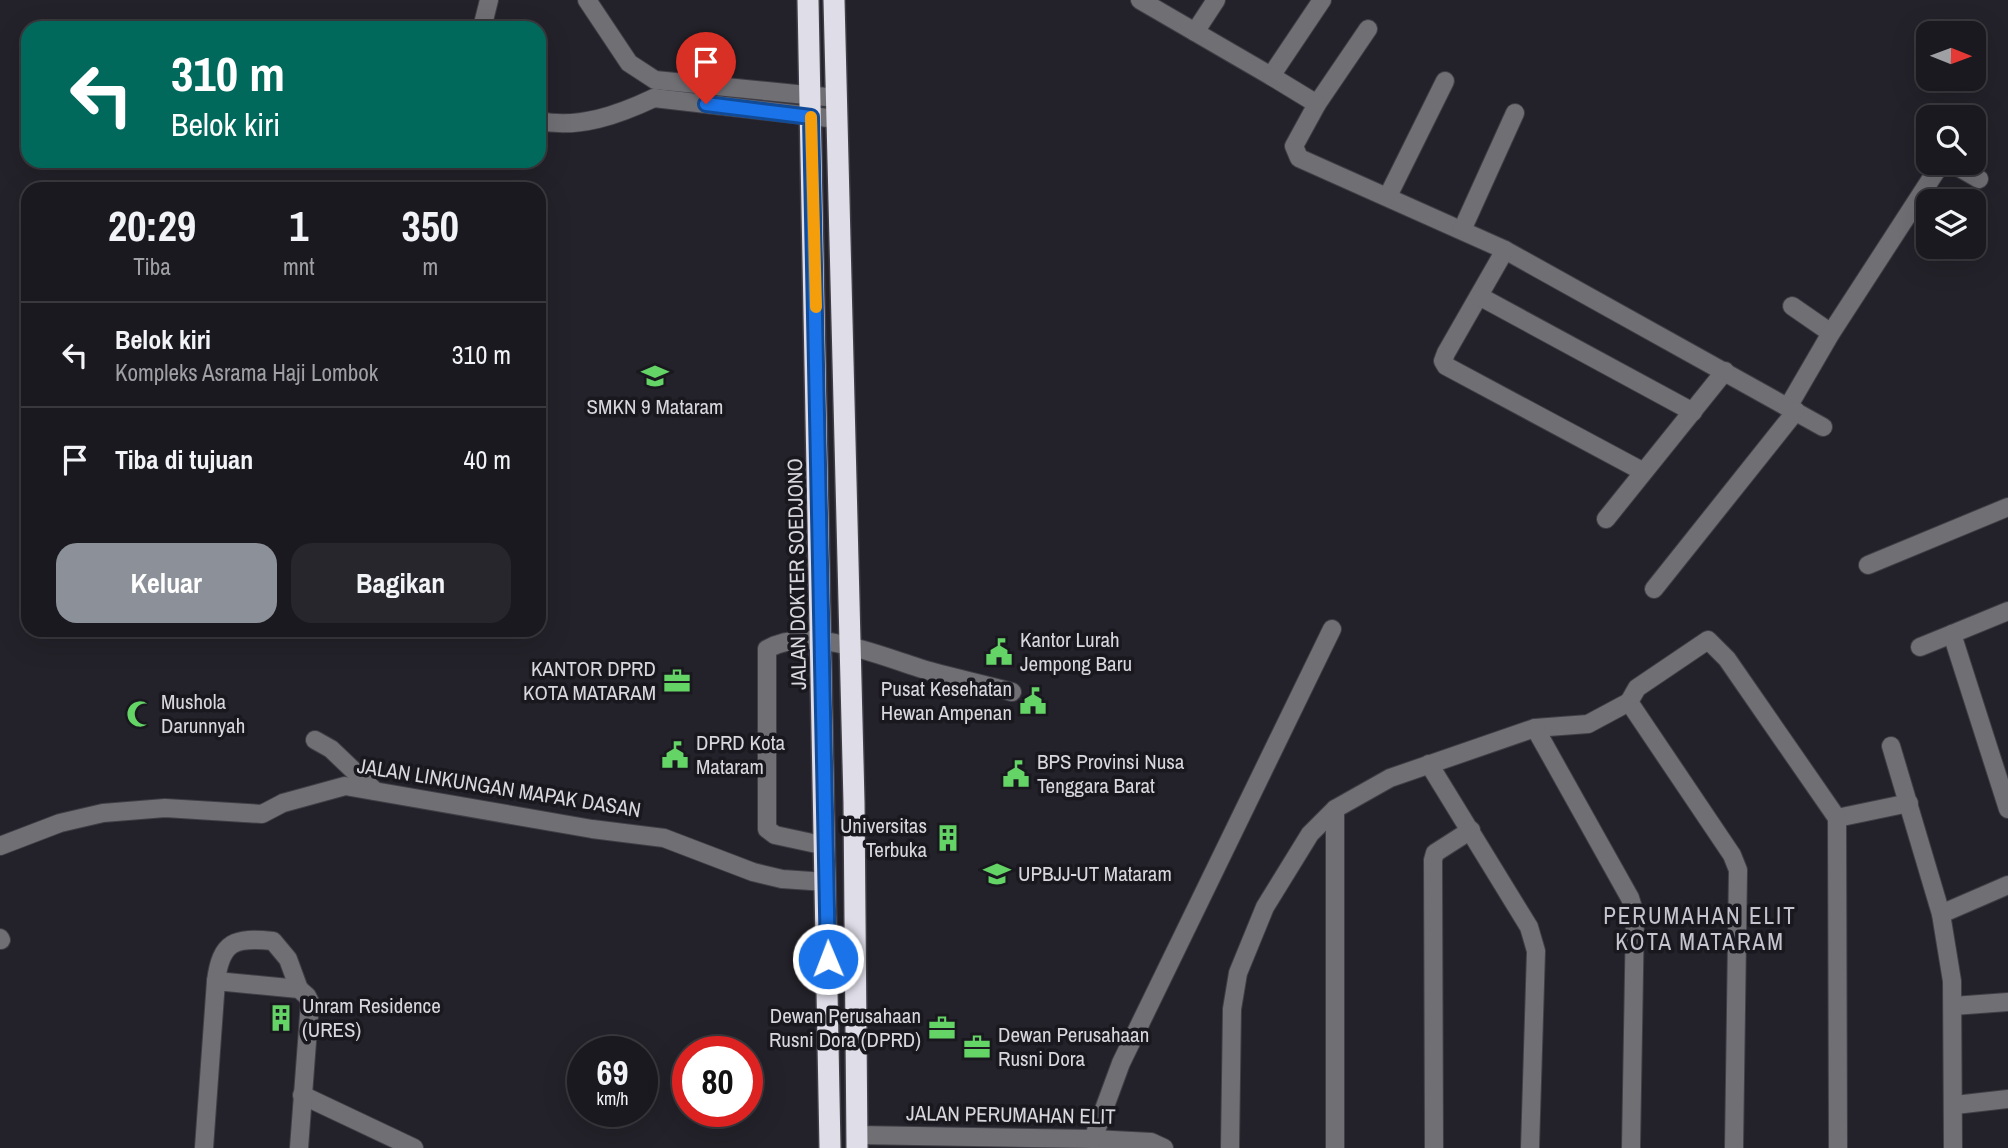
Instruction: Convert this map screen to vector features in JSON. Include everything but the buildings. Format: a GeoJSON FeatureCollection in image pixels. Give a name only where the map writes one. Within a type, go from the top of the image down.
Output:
{"type":"FeatureCollection","features":[{"type":"Feature","properties":{"kind":"highway","name":"JALAN DOKTER SOEDJONO"},"geometry":{"type":"LineString","coordinates":[[808,0],[830,1148]]}},
{"type":"Feature","properties":{"kind":"highway"},"geometry":{"type":"LineString","coordinates":[[834,0],[854,803],[857,1141]]}},
{"type":"Feature","properties":{"kind":"street"},"geometry":{"type":"LineString","coordinates":[[484,21],[489,0]]}},
{"type":"Feature","properties":{"kind":"street"},"geometry":{"type":"LineString","coordinates":[[587,0],[629,63],[655,80],[837,97]]}},
{"type":"Feature","properties":{"kind":"street"},"geometry":{"type":"LineString","coordinates":[[1140,0],[1317,104]]}},
{"type":"Feature","properties":{"kind":"street"},"geometry":{"type":"LineString","coordinates":[[1195,32],[1216,0]]}},
{"type":"Feature","properties":{"kind":"street"},"geometry":{"type":"LineString","coordinates":[[1271,76],[1322,0]]}},
{"type":"Feature","properties":{"kind":"street"},"geometry":{"type":"LineString","coordinates":[[1367,29],[1317,104],[1294,146],[1297,156],[1505,250],[1823,427]]}},
{"type":"Feature","properties":{"kind":"street"},"geometry":{"type":"LineString","coordinates":[[654,99],[655,80]]}},
{"type":"Feature","properties":{"kind":"street"},"geometry":{"type":"LineString","coordinates":[[1388,196],[1445,81]]}},
{"type":"Feature","properties":{"kind":"street"},"geometry":{"type":"LineString","coordinates":[[546,122],[595,120],[654,99],[837,119]]}},
{"type":"Feature","properties":{"kind":"street"},"geometry":{"type":"LineString","coordinates":[[1462,230],[1515,114]]}},
{"type":"Feature","properties":{"kind":"street"},"geometry":{"type":"LineString","coordinates":[[1654,589],[1792,409],[1831,332],[1940,165],[1953,164],[1979,179]]}},
{"type":"Feature","properties":{"kind":"street"},"geometry":{"type":"LineString","coordinates":[[1505,250],[1446,353],[1443,361],[1446,366],[1642,471]]}},
{"type":"Feature","properties":{"kind":"street"},"geometry":{"type":"LineString","coordinates":[[1479,296],[1693,412]]}},
{"type":"Feature","properties":{"kind":"street"},"geometry":{"type":"LineString","coordinates":[[1792,306],[1831,332]]}},
{"type":"Feature","properties":{"kind":"street"},"geometry":{"type":"LineString","coordinates":[[1606,519],[1725,371]]}},
{"type":"Feature","properties":{"kind":"street"},"geometry":{"type":"LineString","coordinates":[[1868,565],[2008,507]]}},
{"type":"Feature","properties":{"kind":"street"},"geometry":{"type":"LineString","coordinates":[[1920,647],[2008,611]]}},
{"type":"Feature","properties":{"kind":"street"},"geometry":{"type":"LineString","coordinates":[[1093,1139],[1121,1063],[1332,629]]}},
{"type":"Feature","properties":{"kind":"street"},"geometry":{"type":"LineString","coordinates":[[1952,634],[2008,809]]}},
{"type":"Feature","properties":{"kind":"street"},"geometry":{"type":"LineString","coordinates":[[1230,1148],[1232,1009],[1238,973],[1265,907],[1310,834],[1335,809],[1391,778],[1535,728],[1588,724],[1629,702],[1637,688],[1703,641],[1713,643],[1837,818],[1838,1148]]}},
{"type":"Feature","properties":{"kind":"street"},"geometry":{"type":"LineString","coordinates":[[826,846],[775,835],[767,829],[767,649],[774,645],[849,644],[932,672],[1012,692]]}},
{"type":"Feature","properties":{"kind":"street"},"geometry":{"type":"LineString","coordinates":[[1629,702],[1732,855],[1738,870],[1734,1148]]}},
{"type":"Feature","properties":{"kind":"street"},"geometry":{"type":"LineString","coordinates":[[1535,728],[1630,898],[1635,914],[1631,1148]]}},
{"type":"Feature","properties":{"kind":"street"},"geometry":{"type":"LineString","coordinates":[[315,740],[331,749],[375,791]]}},
{"type":"Feature","properties":{"kind":"street"},"geometry":{"type":"LineString","coordinates":[[1891,746],[1941,914],[1953,1006],[1953,1148]]}},
{"type":"Feature","properties":{"kind":"street"},"geometry":{"type":"LineString","coordinates":[[1429,764],[1529,927],[1536,951],[1530,1148]]}},
{"type":"Feature","properties":{"kind":"street","name":"JALAN LINKUNGAN MAPAK DASAN"},"geometry":{"type":"LineString","coordinates":[[0,846],[60,823],[103,813],[165,808],[262,814],[283,803],[345,786],[592,829],[664,838],[752,872],[782,879],[827,882]]}},
{"type":"Feature","properties":{"kind":"street"},"geometry":{"type":"LineString","coordinates":[[1837,818],[1909,803]]}},
{"type":"Feature","properties":{"kind":"street"},"geometry":{"type":"LineString","coordinates":[[1335,809],[1335,1148]]}},
{"type":"Feature","properties":{"kind":"street"},"geometry":{"type":"LineString","coordinates":[[1434,1148],[1433,860],[1435,853],[1471,830]]}},
{"type":"Feature","properties":{"kind":"street"},"geometry":{"type":"LineString","coordinates":[[1941,914],[2008,885]]}},
{"type":"Feature","properties":{"kind":"street"},"geometry":{"type":"LineString","coordinates":[[204,1148],[218,962],[225,950],[238,941],[265,940],[273,941],[282,948],[299,989],[310,1002],[299,1148]]}},
{"type":"Feature","properties":{"kind":"street"},"geometry":{"type":"LineString","coordinates":[[216,981],[299,989]]}},
{"type":"Feature","properties":{"kind":"street"},"geometry":{"type":"LineString","coordinates":[[1953,1006],[2008,1002]]}},
{"type":"Feature","properties":{"kind":"street"},"geometry":{"type":"LineString","coordinates":[[302,1095],[383,1141],[414,1148]]}},
{"type":"Feature","properties":{"kind":"street"},"geometry":{"type":"LineString","coordinates":[[1955,1105],[2008,1099]]}},
{"type":"Feature","properties":{"kind":"street","name":"JALAN PERUMAHAN ELIT"},"geometry":{"type":"LineString","coordinates":[[857,1141],[1093,1139],[1151,1142],[1164,1148]]}},
{"type":"Feature","properties":{"kind":"slow traffic"},"geometry":{"type":"LineString","coordinates":[[811,117],[816,307]]}},
{"type":"Feature","properties":{"kind":"place","name":"SMKN 9 Mataram"},"geometry":{"type":"Point","coordinates":[655,376]}},
{"type":"Feature","properties":{"kind":"place","name":"Kantor Lurah Jempong Baru"},"geometry":{"type":"Point","coordinates":[999,652]}},
{"type":"Feature","properties":{"kind":"place","name":"KANTOR DPRD KOTA MATARAM"},"geometry":{"type":"Point","coordinates":[677,681]}},
{"type":"Feature","properties":{"kind":"place","name":"Pusat Kesehatan Hewan Ampenan"},"geometry":{"type":"Point","coordinates":[1033,701]}},
{"type":"Feature","properties":{"kind":"place","name":"Mushola Darunnyah"},"geometry":{"type":"Point","coordinates":[140,714]}},
{"type":"Feature","properties":{"kind":"place","name":"DPRD Kota Mataram"},"geometry":{"type":"Point","coordinates":[675,755]}},
{"type":"Feature","properties":{"kind":"place","name":"BPS Provinsi Nusa Tenggara Barat"},"geometry":{"type":"Point","coordinates":[1016,774]}},
{"type":"Feature","properties":{"kind":"place","name":"Universitas Terbuka"},"geometry":{"type":"Point","coordinates":[948,838]}},
{"type":"Feature","properties":{"kind":"place","name":"UPBJJ-UT Mataram"},"geometry":{"type":"Point","coordinates":[997,874]}},
{"type":"Feature","properties":{"kind":"place","name":"Unram Residence (URES)"},"geometry":{"type":"Point","coordinates":[281,1018]}},
{"type":"Feature","properties":{"kind":"place","name":"Dewan Perusahaan Rusni Dora (DPRD)"},"geometry":{"type":"Point","coordinates":[942,1028]}},
{"type":"Feature","properties":{"kind":"place","name":"Dewan Perusahaan Rusni Dora"},"geometry":{"type":"Point","coordinates":[977,1047]}},
{"type":"Feature","properties":{"kind":"district","name":"PERUMAHAN ELIT KOTA MATARAM"},"geometry":{"type":"Point","coordinates":[1700,929]}},
{"type":"Feature","properties":{"kind":"route"},"geometry":{"type":"LineString","coordinates":[[706,104],[811,117],[828,959]]}}]}
